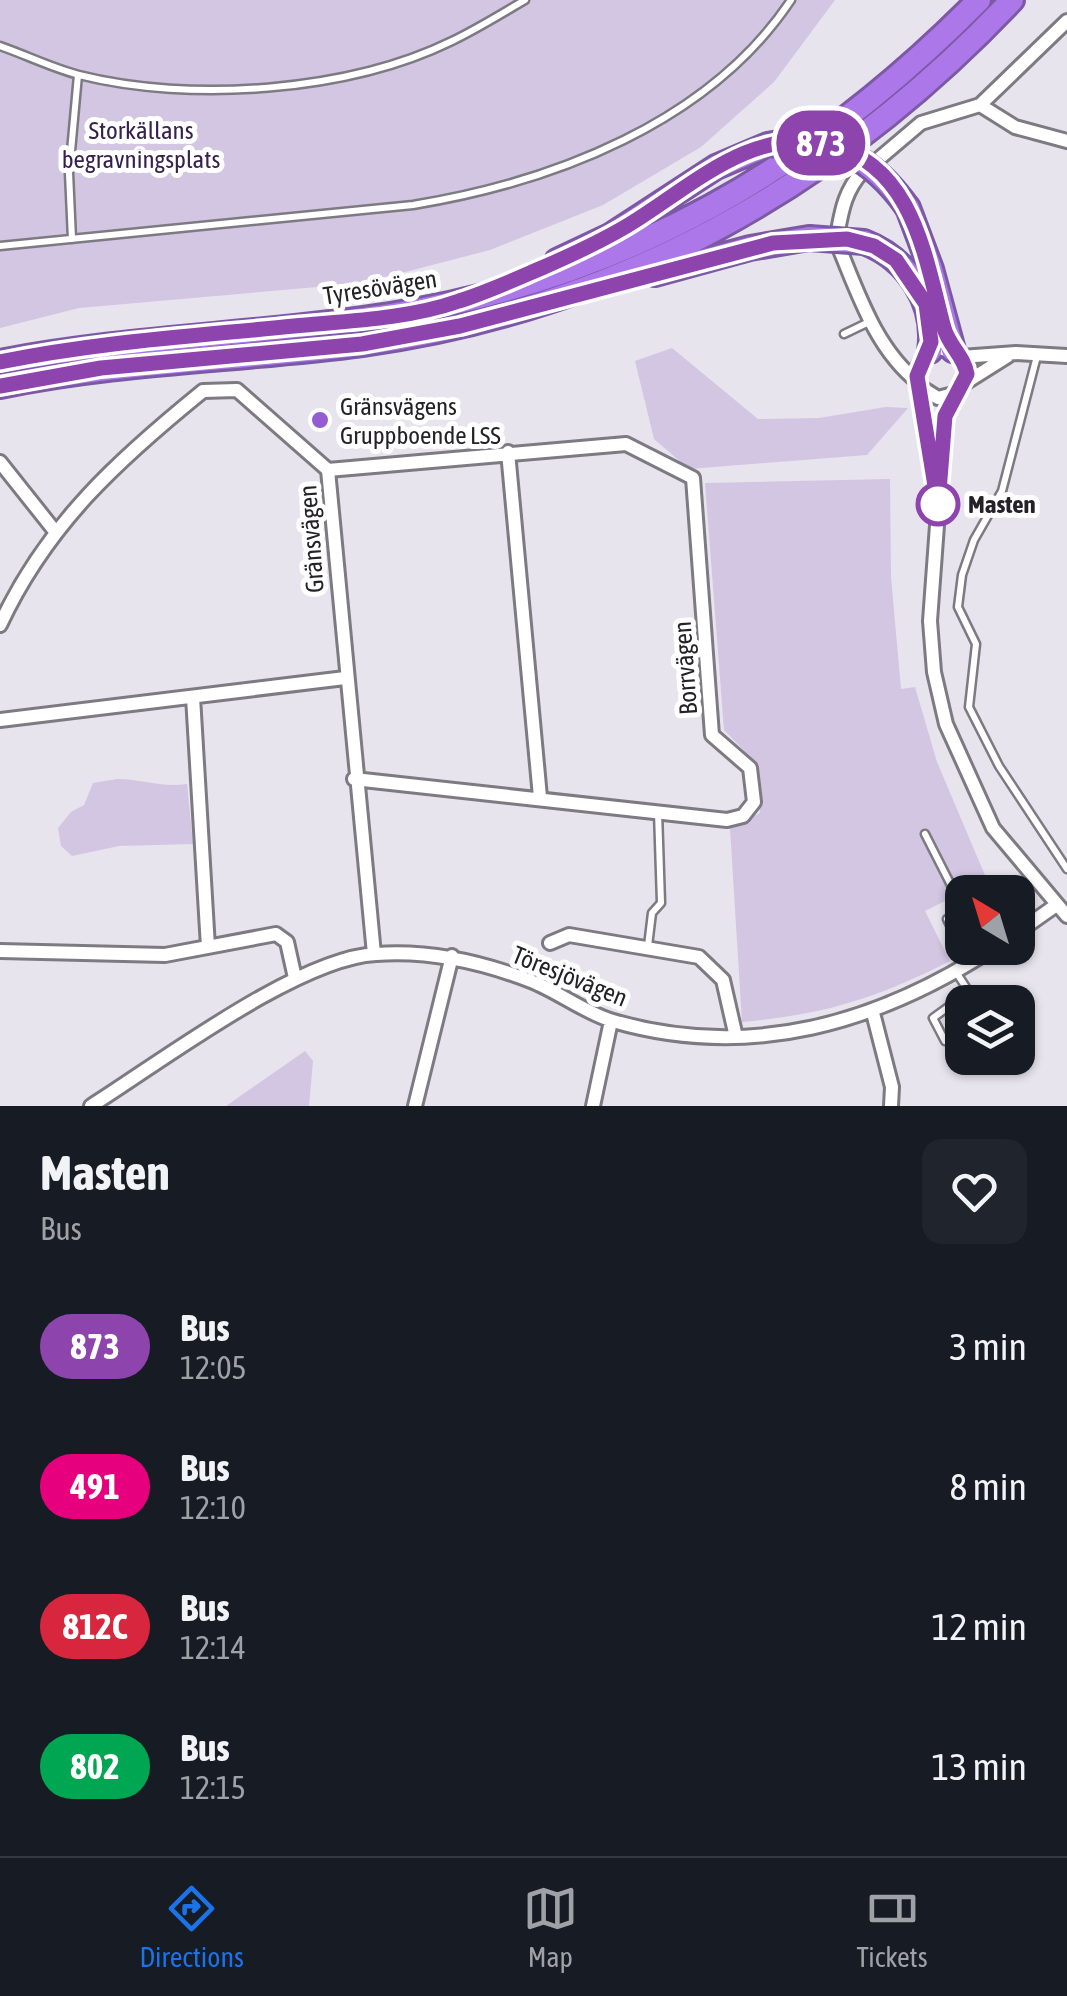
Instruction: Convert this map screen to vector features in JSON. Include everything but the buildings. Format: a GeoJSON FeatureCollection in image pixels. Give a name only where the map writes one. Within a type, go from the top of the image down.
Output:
{"type":"FeatureCollection","features":[{"type":"Feature","properties":{"kind":"highway","name":"Tyresövägen"},"geometry":{"type":"LineString","coordinates":[[0,362],[94,346],[321,324],[457,302],[595,261],[687,222],[754,185],[885,91],[979,0]]}},
{"type":"Feature","properties":{"kind":"highway","name":"Tyresövägen"},"geometry":{"type":"LineString","coordinates":[[0,386],[101,368],[362,344],[460,326],[593,288],[712,235],[810,176],[900,108],[1012,0]]}},
{"type":"Feature","properties":{"kind":"highway"},"geometry":{"type":"LineString","coordinates":[[457,302],[610,236],[716,167],[768,145],[816,142],[848,151],[875,168],[908,208],[931,268],[941,354]]}},
{"type":"Feature","properties":{"kind":"highway"},"geometry":{"type":"LineString","coordinates":[[593,288],[809,238],[864,242],[887,252],[909,272],[926,304],[941,354]]}},
{"type":"Feature","properties":{"kind":"street"},"geometry":{"type":"LineString","coordinates":[[838,231],[844,200],[921,123],[980,105],[1067,21]]}},
{"type":"Feature","properties":{"kind":"street"},"geometry":{"type":"LineString","coordinates":[[980,105],[1015,127],[1067,141]]}},
{"type":"Feature","properties":{"kind":"street"},"geometry":{"type":"LineString","coordinates":[[840,250],[870,322],[897,360],[938,398],[961,388],[1010,354]]}},
{"type":"Feature","properties":{"kind":"street"},"geometry":{"type":"LineString","coordinates":[[938,504],[920,385],[941,354]]}},
{"type":"Feature","properties":{"kind":"street"},"geometry":{"type":"LineString","coordinates":[[941,354],[961,388]]}},
{"type":"Feature","properties":{"kind":"street"},"geometry":{"type":"LineString","coordinates":[[897,360],[941,354],[1067,356]]}},
{"type":"Feature","properties":{"kind":"street","name":"Gränsvägen"},"geometry":{"type":"LineString","coordinates":[[0,625],[19,584],[54,530],[158,427],[211,388],[237,390],[328,470],[354,779],[374,954]]}},
{"type":"Feature","properties":{"kind":"street"},"geometry":{"type":"LineString","coordinates":[[961,388],[945,416],[930,620],[934,672],[946,724],[993,828],[1067,916]]}},
{"type":"Feature","properties":{"kind":"street","name":"Borrvägen"},"geometry":{"type":"LineString","coordinates":[[508,452],[626,444],[694,478],[712,735],[750,768],[754,802],[743,816],[727,820],[658,812]]}},
{"type":"Feature","properties":{"kind":"street"},"geometry":{"type":"LineString","coordinates":[[328,470],[508,452],[540,796]]}},
{"type":"Feature","properties":{"kind":"street"},"geometry":{"type":"LineString","coordinates":[[0,462],[54,530]]}},
{"type":"Feature","properties":{"kind":"street"},"geometry":{"type":"LineString","coordinates":[[0,720],[345,678]]}},
{"type":"Feature","properties":{"kind":"street"},"geometry":{"type":"LineString","coordinates":[[193,697],[208,947]]}},
{"type":"Feature","properties":{"kind":"street"},"geometry":{"type":"LineString","coordinates":[[354,779],[540,796],[658,812]]}},
{"type":"Feature","properties":{"kind":"street"},"geometry":{"type":"LineString","coordinates":[[1035,920],[1055,906]]}},
{"type":"Feature","properties":{"kind":"street"},"geometry":{"type":"LineString","coordinates":[[0,951],[165,955],[276,934],[287,942],[295,978]]}},
{"type":"Feature","properties":{"kind":"street"},"geometry":{"type":"LineString","coordinates":[[550,943],[570,934],[699,957],[716,969],[736,1037]]}},
{"type":"Feature","properties":{"kind":"street","name":"Töresjövägen"},"geometry":{"type":"LineString","coordinates":[[91,1106],[295,978],[374,954],[452,956],[532,981],[611,1020],[704,1036],[736,1037],[784,1033],[872,1013],[926,990],[965,965]]}},
{"type":"Feature","properties":{"kind":"street"},"geometry":{"type":"LineString","coordinates":[[415,1106],[452,956]]}},
{"type":"Feature","properties":{"kind":"street"},"geometry":{"type":"LineString","coordinates":[[872,1013],[892,1088],[891,1106]]}},
{"type":"Feature","properties":{"kind":"street"},"geometry":{"type":"LineString","coordinates":[[593,1106],[611,1020]]}},
{"type":"Feature","properties":{"kind":"lane"},"geometry":{"type":"LineString","coordinates":[[0,46],[78,74],[197,90],[311,81],[382,66],[450,43],[525,0]]}},
{"type":"Feature","properties":{"kind":"lane"},"geometry":{"type":"LineString","coordinates":[[0,246],[413,206],[465,197],[537,176],[620,142],[712,84],[766,34],[791,0]]}},
{"type":"Feature","properties":{"kind":"lane"},"geometry":{"type":"LineString","coordinates":[[72,239],[69,173],[78,74]]}},
{"type":"Feature","properties":{"kind":"lane"},"geometry":{"type":"LineString","coordinates":[[844,334],[870,322]]}},
{"type":"Feature","properties":{"kind":"lane"},"geometry":{"type":"LineString","coordinates":[[1037,353],[1002,491],[974,540],[962,575],[958,607],[976,644],[969,707],[997,761],[1067,869]]}},
{"type":"Feature","properties":{"kind":"lane"},"geometry":{"type":"LineString","coordinates":[[648,947],[652,913],[661,902],[658,812]]}},
{"type":"Feature","properties":{"kind":"lane"},"geometry":{"type":"LineString","coordinates":[[926,834],[946,875]]}},
{"type":"Feature","properties":{"kind":"lane"},"geometry":{"type":"LineString","coordinates":[[955,970],[964,985]]}},
{"type":"Feature","properties":{"kind":"lane"},"geometry":{"type":"LineString","coordinates":[[945,1006],[933,1014],[945,1042]]}},
{"type":"Feature","properties":{"kind":"green space","name":"Storkällans begravningsplats"},"geometry":{"type":"Polygon","coordinates":[[[0,0],[835,0],[774,82],[701,147],[603,205],[490,250],[363,283],[79,308],[0,328],[0,0]]]}},
{"type":"Feature","properties":{"kind":"green space"},"geometry":{"type":"Polygon","coordinates":[[[672,348],[758,419],[819,418],[886,407],[908,408],[867,455],[689,469],[654,439],[635,361],[672,348]]]}},
{"type":"Feature","properties":{"kind":"green space"},"geometry":{"type":"Polygon","coordinates":[[[890,479],[891,577],[901,689],[915,687],[937,762],[985,875],[945,875],[945,901],[925,911],[945,951],[945,963],[849,1003],[742,1022],[730,828],[760,813],[756,763],[724,730],[705,483],[890,479]]]}},
{"type":"Feature","properties":{"kind":"green space"},"geometry":{"type":"Polygon","coordinates":[[[117,779],[187,784],[193,844],[119,846],[72,856],[61,846],[58,828],[71,812],[84,805],[93,783],[117,779]]]}},
{"type":"Feature","properties":{"kind":"green space"},"geometry":{"type":"Polygon","coordinates":[[[305,1051],[313,1061],[309,1106],[226,1106],[305,1051]]]}},
{"type":"Feature","properties":{"kind":"bus line","name":"873"},"geometry":{"type":"LineString","coordinates":[[0,362],[94,346],[321,324],[457,302],[610,236],[734,158],[768,145],[816,142],[848,151],[875,168],[908,208],[931,268],[947,338],[965,363],[967,374],[945,416],[938,504],[917,376],[918,364],[930,351],[932,331],[926,304],[909,272],[887,252],[864,242],[825,238],[750,248],[460,326],[362,344],[101,368],[0,386]]}},
{"type":"Feature","properties":{"kind":"place","name":"Gränsvägens Gruppboende LSS"},"geometry":{"type":"Point","coordinates":[320,420]}},
{"type":"Feature","properties":{"kind":"place","name":"Masten"},"geometry":{"type":"Point","coordinates":[938,504]}}]}
